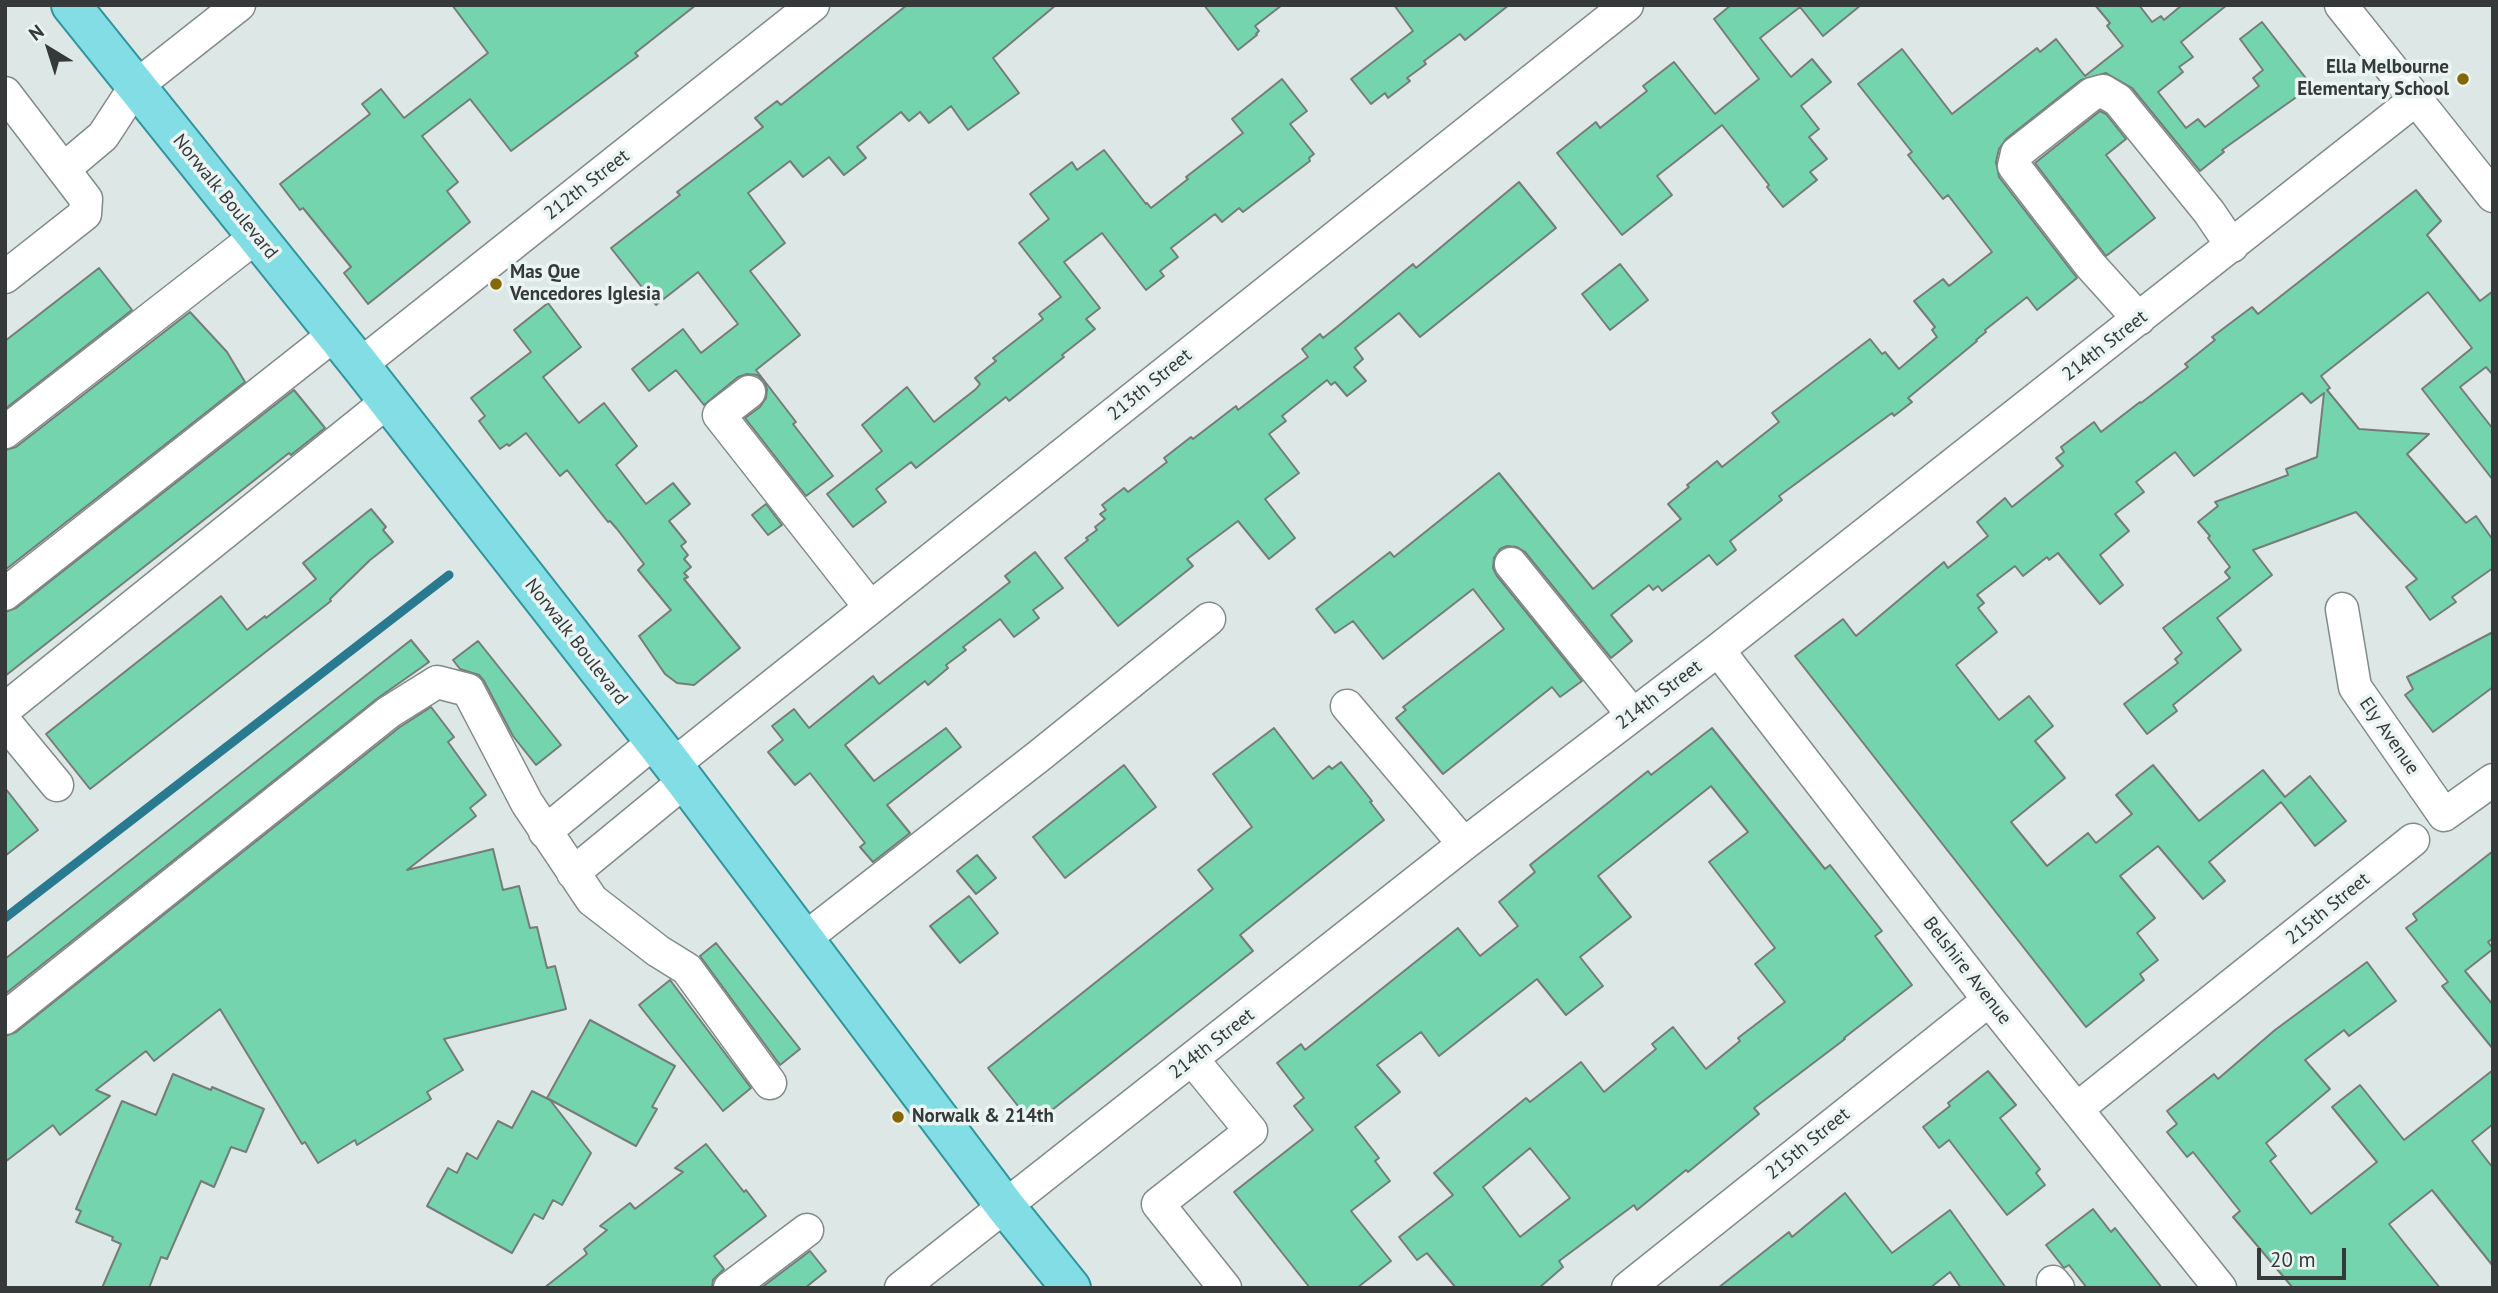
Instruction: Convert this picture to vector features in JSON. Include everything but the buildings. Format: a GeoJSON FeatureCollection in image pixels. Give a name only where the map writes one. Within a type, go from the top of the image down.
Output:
{"type":"FeatureCollection","features":[{"type":"Feature","properties":{"kind":"main road","name":"Norwalk Boulevard"},"geometry":{"type":"LineString","coordinates":[[71,5],[360,365],[670,763],[1004,1206],[1071,1288]]}},
{"type":"Feature","properties":{"kind":"street"},"geometry":{"type":"LineString","coordinates":[[65,169],[103,136],[135,87],[239,5]]}},
{"type":"Feature","properties":{"kind":"street","name":"212th Street"},"geometry":{"type":"LineString","coordinates":[[360,365],[813,5]]}},
{"type":"Feature","properties":{"kind":"street","name":"213th Street"},"geometry":{"type":"LineString","coordinates":[[670,763],[1627,5]]}},
{"type":"Feature","properties":{"kind":"street"},"geometry":{"type":"LineString","coordinates":[[2341,5],[2493,196]]}},
{"type":"Feature","properties":{"kind":"street"},"geometry":{"type":"LineString","coordinates":[[2139,319],[2091,266],[2014,166],[2017,153],[2092,94],[2103,91],[2118,100],[2209,212],[2232,246]]}},
{"type":"Feature","properties":{"kind":"street"},"geometry":{"type":"LineString","coordinates":[[5,93],[86,199],[85,214],[5,277]]}},
{"type":"Feature","properties":{"kind":"street","name":"214th Street"},"geometry":{"type":"LineString","coordinates":[[901,1288],[2415,100]]}},
{"type":"Feature","properties":{"kind":"street"},"geometry":{"type":"LineString","coordinates":[[5,432],[257,236]]}},
{"type":"Feature","properties":{"kind":"street"},"geometry":{"type":"LineString","coordinates":[[5,594],[335,334]]}},
{"type":"Feature","properties":{"kind":"street"},"geometry":{"type":"LineString","coordinates":[[748,392],[719,415],[870,607]]}},
{"type":"Feature","properties":{"kind":"street"},"geometry":{"type":"LineString","coordinates":[[5,709],[388,401]]}},
{"type":"Feature","properties":{"kind":"street"},"geometry":{"type":"LineString","coordinates":[[1511,564],[1633,715]]}},
{"type":"Feature","properties":{"kind":"street","name":"Ely Avenue"},"geometry":{"type":"LineString","coordinates":[[2342,609],[2355,687],[2444,815],[2493,780]]}},
{"type":"Feature","properties":{"kind":"street"},"geometry":{"type":"LineString","coordinates":[[804,939],[1039,756],[1209,619]]}},
{"type":"Feature","properties":{"kind":"street","name":"Belshire Avenue"},"geometry":{"type":"LineString","coordinates":[[1717,650],[1989,1000],[2220,1288]]}},
{"type":"Feature","properties":{"kind":"street"},"geometry":{"type":"LineString","coordinates":[[5,1018],[389,712],[437,682],[468,691],[527,803],[592,900],[658,951],[687,969],[770,1083]]}},
{"type":"Feature","properties":{"kind":"street"},"geometry":{"type":"LineString","coordinates":[[1347,706],[1464,845]]}},
{"type":"Feature","properties":{"kind":"street"},"geometry":{"type":"LineString","coordinates":[[5,722],[57,785]]}},
{"type":"Feature","properties":{"kind":"street"},"geometry":{"type":"LineString","coordinates":[[545,832],[670,763]]}},
{"type":"Feature","properties":{"kind":"street"},"geometry":{"type":"LineString","coordinates":[[573,873],[670,763]]}},
{"type":"Feature","properties":{"kind":"street","name":"215th Street"},"geometry":{"type":"LineString","coordinates":[[2078,1108],[2413,840]]}},
{"type":"Feature","properties":{"kind":"street","name":"215th Street"},"geometry":{"type":"LineString","coordinates":[[1628,1288],[1989,1000]]}},
{"type":"Feature","properties":{"kind":"street"},"geometry":{"type":"LineString","coordinates":[[1192,1059],[1251,1131],[1158,1205],[1225,1288]]}},
{"type":"Feature","properties":{"kind":"street"},"geometry":{"type":"LineString","coordinates":[[730,1288],[807,1230]]}},
{"type":"Feature","properties":{"kind":"waterway"},"geometry":{"type":"LineString","coordinates":[[5,918],[449,575]]}},
{"type":"Feature","properties":{"kind":"place","name":"Ella Melbourne Elementary School"},"geometry":{"type":"Point","coordinates":[2463,79]}},
{"type":"Feature","properties":{"kind":"place","name":"Mas Que Vencedores Iglesia"},"geometry":{"type":"Point","coordinates":[496,284]}},
{"type":"Feature","properties":{"kind":"place","name":"Norwalk & 214th"},"geometry":{"type":"Point","coordinates":[898,1117]}}]}
